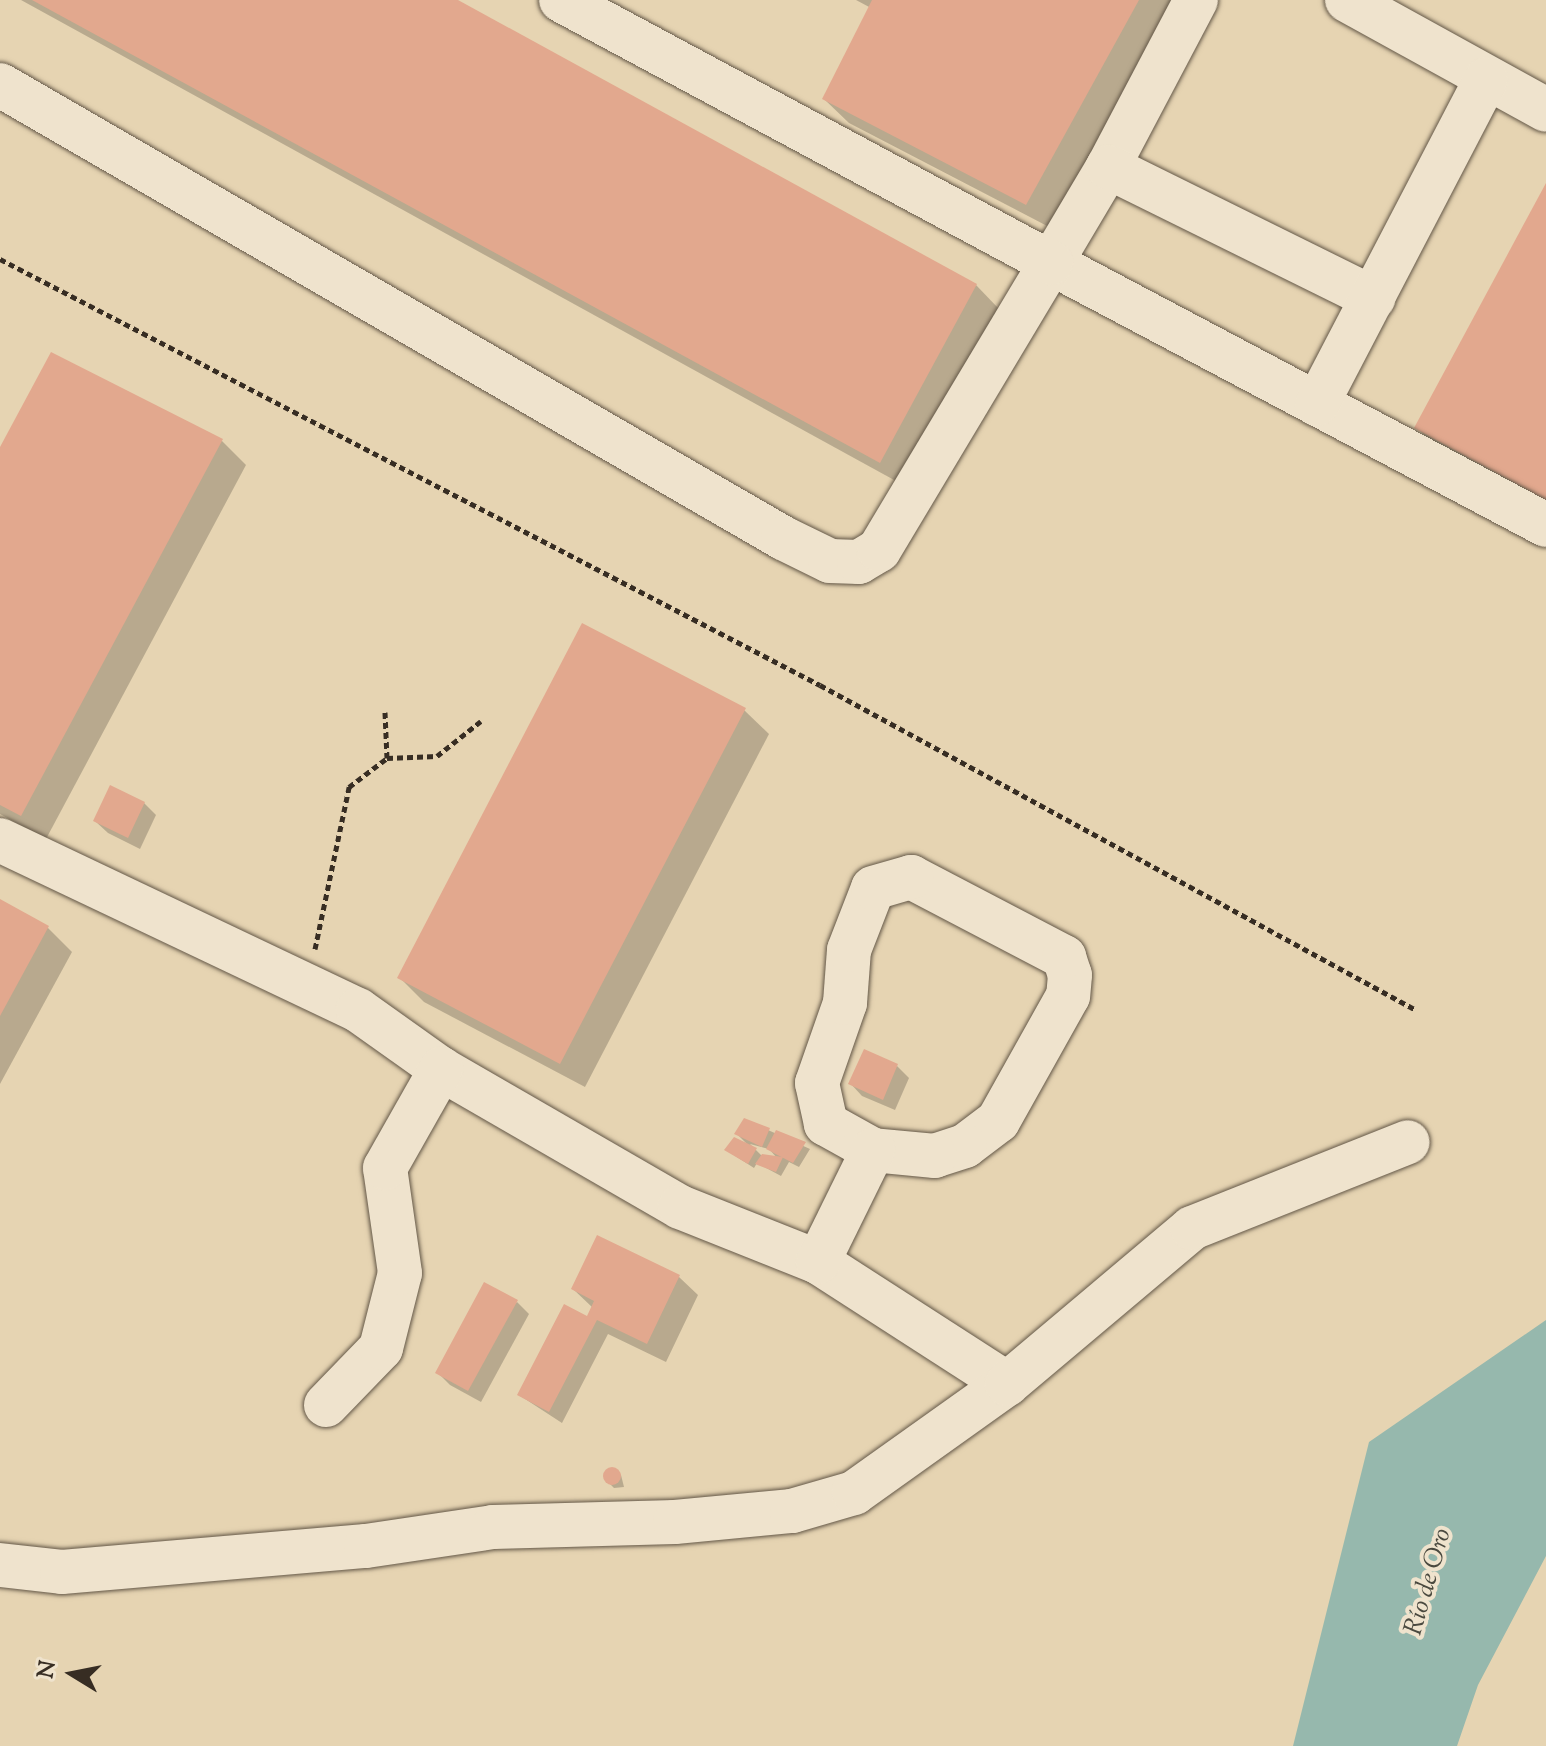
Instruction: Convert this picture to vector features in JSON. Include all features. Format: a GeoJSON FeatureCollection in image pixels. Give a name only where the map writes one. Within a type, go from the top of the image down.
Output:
{"type":"FeatureCollection","features":[{"type":"Feature","properties":{"kind":"lane"},"geometry":{"type":"LineString","coordinates":[[561,0],[1546,525]]}},
{"type":"Feature","properties":{"kind":"lane"},"geometry":{"type":"LineString","coordinates":[[0,85],[830,561],[859,562],[879,550],[1108,167],[1196,0]]}},
{"type":"Feature","properties":{"kind":"lane"},"geometry":{"type":"LineString","coordinates":[[1347,0],[1546,110]]}},
{"type":"Feature","properties":{"kind":"lane"},"geometry":{"type":"LineString","coordinates":[[1317,404],[1486,79]]}},
{"type":"Feature","properties":{"kind":"lane"},"geometry":{"type":"LineString","coordinates":[[1108,167],[1373,298]]}},
{"type":"Feature","properties":{"kind":"lane"},"geometry":{"type":"LineString","coordinates":[[0,840],[358,1010],[441,1069],[680,1207],[818,1262],[1007,1384]]}},
{"type":"Feature","properties":{"kind":"lane"},"geometry":{"type":"LineString","coordinates":[[911,877],[1064,957],[1068,996],[998,1121],[965,1146],[935,1156],[873,1150],[826,1124],[817,1083],[845,1003],[849,950],[873,888],[911,877]]}},
{"type":"Feature","properties":{"kind":"lane"},"geometry":{"type":"LineString","coordinates":[[326,1405],[381,1348],[400,1273],[385,1168],[441,1069]]}},
{"type":"Feature","properties":{"kind":"lane"},"geometry":{"type":"LineString","coordinates":[[0,1565],[62,1572],[366,1546],[493,1527],[675,1522],[792,1511],[854,1493],[1007,1384],[1192,1228],[1408,1142]]}},
{"type":"Feature","properties":{"kind":"lane"},"geometry":{"type":"LineString","coordinates":[[818,1262],[873,1150]]}},
{"type":"Feature","properties":{"kind":"path"},"geometry":{"type":"LineString","coordinates":[[0,259],[820,685],[1416,1010]]}},
{"type":"Feature","properties":{"kind":"path"},"geometry":{"type":"LineString","coordinates":[[385,712],[387,758]]}},
{"type":"Feature","properties":{"kind":"path"},"geometry":{"type":"LineString","coordinates":[[308,986],[349,787],[387,758],[437,756],[481,721]]}},
{"type":"Feature","properties":{"kind":"water","name":"Río de Oro"},"geometry":{"type":"Polygon","coordinates":[[[1546,1320],[1546,1556],[1478,1685],[1457,1746],[1293,1746],[1369,1442],[1546,1320]]]}},
{"type":"Feature","properties":{"kind":"building"},"geometry":{"type":"Polygon","coordinates":[[[32,0],[458,0],[977,284],[880,463],[32,0]]]}},
{"type":"Feature","properties":{"kind":"building"},"geometry":{"type":"Polygon","coordinates":[[[872,0],[1139,0],[1026,205],[822,99],[872,0]]]}},
{"type":"Feature","properties":{"kind":"building"},"geometry":{"type":"Polygon","coordinates":[[[1546,183],[1546,500],[1414,428],[1546,183]]]}},
{"type":"Feature","properties":{"kind":"building"},"geometry":{"type":"Polygon","coordinates":[[[51,352],[223,439],[21,816],[0,805],[0,447],[51,352]]]}},
{"type":"Feature","properties":{"kind":"building"},"geometry":{"type":"Polygon","coordinates":[[[582,623],[746,708],[560,1064],[397,978],[582,623]]]}},
{"type":"Feature","properties":{"kind":"building"},"geometry":{"type":"Polygon","coordinates":[[[110,785],[145,802],[128,838],[93,821],[110,785]]]}},
{"type":"Feature","properties":{"kind":"building"},"geometry":{"type":"Polygon","coordinates":[[[0,899],[49,926],[0,1016],[0,899]]]}},
{"type":"Feature","properties":{"kind":"building"},"geometry":{"type":"Polygon","coordinates":[[[864,1049],[898,1064],[883,1100],[848,1084],[864,1049]]]}},
{"type":"Feature","properties":{"kind":"building"},"geometry":{"type":"Polygon","coordinates":[[[744,1118],[770,1128],[762,1147],[734,1134],[744,1118]]]}},
{"type":"Feature","properties":{"kind":"building"},"geometry":{"type":"Polygon","coordinates":[[[776,1130],[806,1142],[793,1163],[766,1149],[776,1130]]]}},
{"type":"Feature","properties":{"kind":"building"},"geometry":{"type":"Polygon","coordinates":[[[734,1137],[757,1148],[748,1164],[724,1150],[734,1137]]]}},
{"type":"Feature","properties":{"kind":"building"},"geometry":{"type":"Polygon","coordinates":[[[762,1154],[783,1157],[776,1172],[755,1164],[762,1154]]]}},
{"type":"Feature","properties":{"kind":"building"},"geometry":{"type":"Polygon","coordinates":[[[597,1235],[680,1275],[647,1344],[597,1320],[549,1412],[517,1395],[564,1304],[587,1316],[594,1301],[571,1289],[597,1235]]]}},
{"type":"Feature","properties":{"kind":"building"},"geometry":{"type":"Polygon","coordinates":[[[484,1282],[518,1300],[468,1391],[435,1373],[484,1282]]]}},
{"type":"Feature","properties":{"kind":"building"},"geometry":{"type":"Polygon","coordinates":[[[612,1467],[621,1476],[612,1485],[603,1476],[612,1467]]]}}]}
